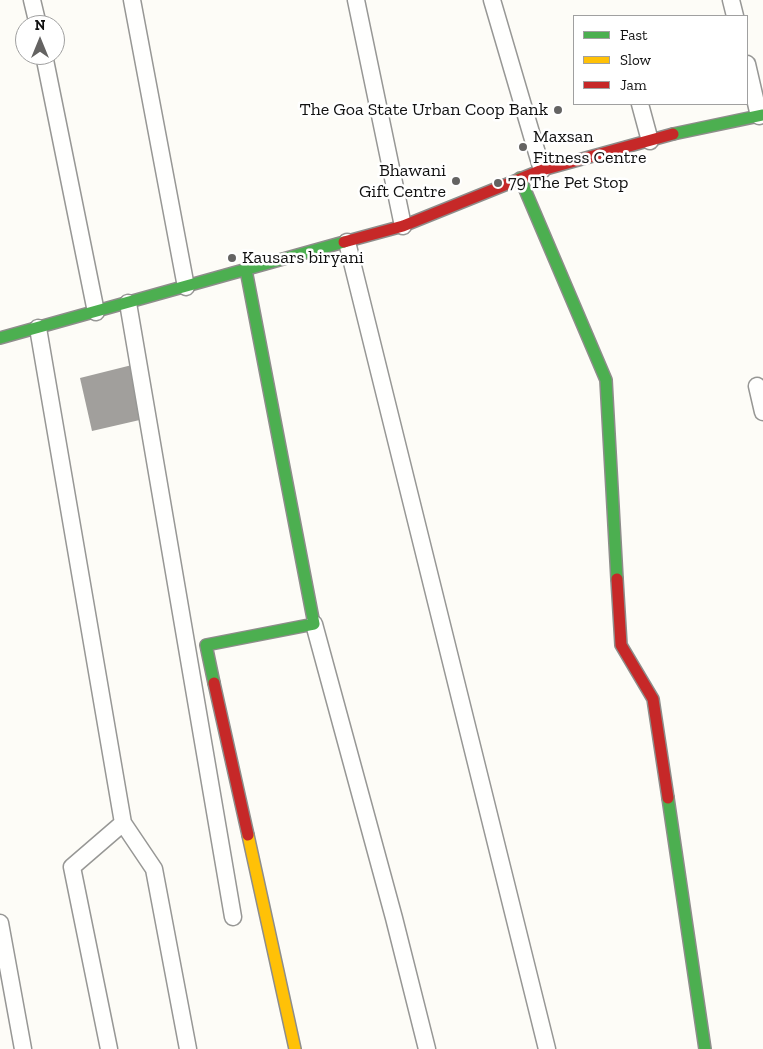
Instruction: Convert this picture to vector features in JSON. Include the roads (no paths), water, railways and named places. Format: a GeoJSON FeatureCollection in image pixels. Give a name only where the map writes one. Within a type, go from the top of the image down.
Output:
{"type":"FeatureCollection","features":[{"type":"Feature","properties":{"kind":"street"},"geometry":{"type":"LineString","coordinates":[[32,0],[36,15]]}},
{"type":"Feature","properties":{"kind":"street"},"geometry":{"type":"LineString","coordinates":[[132,0],[186,287]]}},
{"type":"Feature","properties":{"kind":"street"},"geometry":{"type":"LineString","coordinates":[[356,0],[403,226]]}},
{"type":"Feature","properties":{"kind":"street"},"geometry":{"type":"LineString","coordinates":[[492,0],[542,170]]}},
{"type":"Feature","properties":{"kind":"street"},"geometry":{"type":"LineString","coordinates":[[731,0],[735,15]]}},
{"type":"Feature","properties":{"kind":"street"},"geometry":{"type":"LineString","coordinates":[[46,65],[96,312]]}},
{"type":"Feature","properties":{"kind":"street"},"geometry":{"type":"LineString","coordinates":[[0,338],[403,226],[542,170],[690,129],[761,115],[748,68]]}},
{"type":"Feature","properties":{"kind":"street"},"geometry":{"type":"LineString","coordinates":[[640,105],[650,141]]}},
{"type":"Feature","properties":{"kind":"street"},"geometry":{"type":"LineString","coordinates":[[520,178],[606,380],[621,645],[653,700],[705,1049]]}},
{"type":"Feature","properties":{"kind":"street"},"geometry":{"type":"LineString","coordinates":[[347,242],[546,1049]]}},
{"type":"Feature","properties":{"kind":"street"},"geometry":{"type":"LineString","coordinates":[[246,270],[314,624],[427,1049]]}},
{"type":"Feature","properties":{"kind":"street"},"geometry":{"type":"LineString","coordinates":[[128,303],[233,917]]}},
{"type":"Feature","properties":{"kind":"street"},"geometry":{"type":"LineString","coordinates":[[38,328],[124,823],[154,869],[188,1049]]}},
{"type":"Feature","properties":{"kind":"street"},"geometry":{"type":"LineString","coordinates":[[758,386],[763,412]]}},
{"type":"Feature","properties":{"kind":"street"},"geometry":{"type":"LineString","coordinates":[[295,1049],[206,645],[314,624]]}},
{"type":"Feature","properties":{"kind":"street"},"geometry":{"type":"LineString","coordinates":[[109,1049],[72,867],[124,823]]}},
{"type":"Feature","properties":{"kind":"street"},"geometry":{"type":"LineString","coordinates":[[0,923],[23,1049]]}},
{"type":"Feature","properties":{"kind":"place","name":"The Goa State Urban Coop Bank"},"geometry":{"type":"Point","coordinates":[558,110]}},
{"type":"Feature","properties":{"kind":"place","name":"Maxsan Fitness Centre"},"geometry":{"type":"Point","coordinates":[523,147]}},
{"type":"Feature","properties":{"kind":"place","name":"Bhawani Gift Centre"},"geometry":{"type":"Point","coordinates":[456,181]}},
{"type":"Feature","properties":{"kind":"place","name":"79 The Pet Stop"},"geometry":{"type":"Point","coordinates":[498,183]}},
{"type":"Feature","properties":{"kind":"place","name":"Kausars biryani"},"geometry":{"type":"Point","coordinates":[232,258]}}]}
